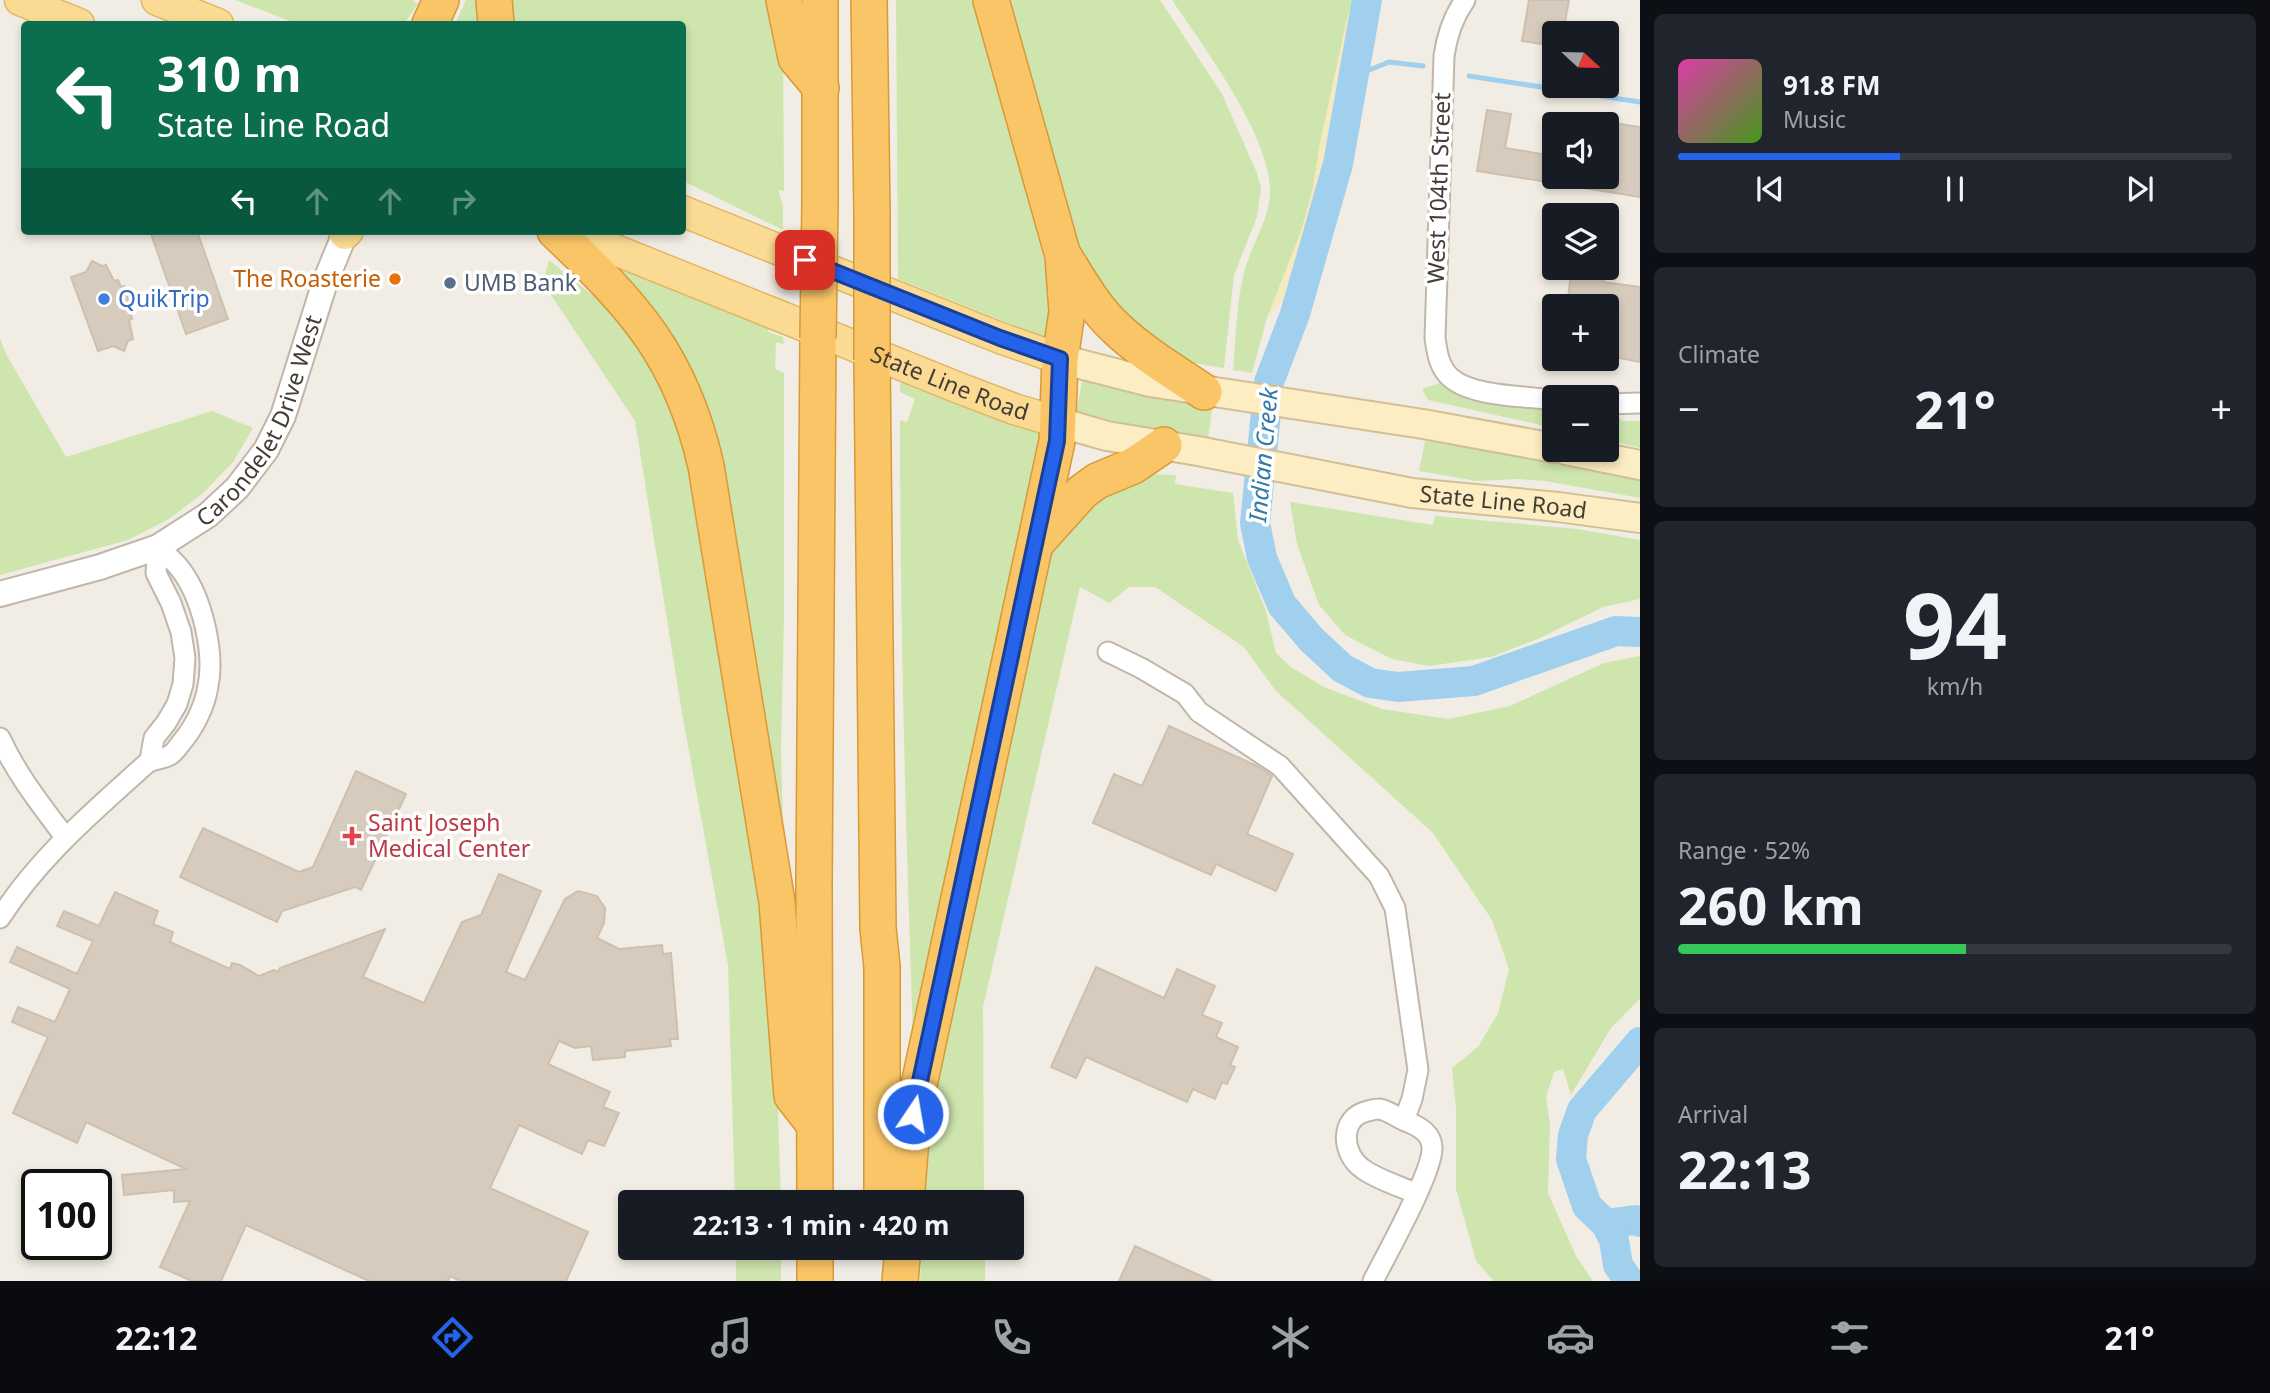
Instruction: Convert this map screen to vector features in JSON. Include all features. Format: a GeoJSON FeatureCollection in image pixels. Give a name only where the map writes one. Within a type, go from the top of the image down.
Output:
{"type":"FeatureCollection","features":[{"type":"Feature","properties":{"kind":"highway"},"geometry":{"type":"LineString","coordinates":[[431,21],[441,0]]}},
{"type":"Feature","properties":{"kind":"highway"},"geometry":{"type":"LineString","coordinates":[[494,0],[496,21]]}},
{"type":"Feature","properties":{"kind":"highway"},"geometry":{"type":"LineString","coordinates":[[784,0],[796,58],[821,88]]}},
{"type":"Feature","properties":{"kind":"highway"},"geometry":{"type":"LineString","coordinates":[[815,1190],[820,0]]}},
{"type":"Feature","properties":{"kind":"highway"},"geometry":{"type":"LineString","coordinates":[[869,0],[878,928],[882,981],[881,1190]]}},
{"type":"Feature","properties":{"kind":"highway"},"geometry":{"type":"LineString","coordinates":[[907,1190],[913,1114],[1057,441],[1060,359],[1067,312],[1063,256],[991,0]]}},
{"type":"Feature","properties":{"kind":"highway"},"geometry":{"type":"LineString","coordinates":[[559,235],[614,288],[641,320],[673,372],[698,429],[777,902],[792,1096],[814,1124]]}},
{"type":"Feature","properties":{"kind":"highway"},"geometry":{"type":"LineString","coordinates":[[1063,256],[1096,306],[1115,328],[1138,347],[1204,391]]}},
{"type":"Feature","properties":{"kind":"highway"},"geometry":{"type":"LineString","coordinates":[[1035,544],[1082,492],[1097,481],[1133,466],[1164,445]]}},
{"type":"Feature","properties":{"kind":"highway"},"geometry":{"type":"LineString","coordinates":[[815,1260],[815,1281]]}},
{"type":"Feature","properties":{"kind":"highway"},"geometry":{"type":"LineString","coordinates":[[880,1281],[881,1260]]}},
{"type":"Feature","properties":{"kind":"highway"},"geometry":{"type":"LineString","coordinates":[[901,1281],[902,1260]]}},
{"type":"Feature","properties":{"kind":"main road"},"geometry":{"type":"LineString","coordinates":[[20,0],[72,21]]}},
{"type":"Feature","properties":{"kind":"main road"},"geometry":{"type":"LineString","coordinates":[[157,0],[210,21]]}},
{"type":"Feature","properties":{"kind":"main road"},"geometry":{"type":"LineString","coordinates":[[686,213],[1000,338],[1119,376],[1542,445]]}},
{"type":"Feature","properties":{"kind":"main road","name":"State Line Road"},"geometry":{"type":"LineString","coordinates":[[578,235],[959,388],[1107,436],[1198,451],[1412,494],[1558,507],[1640,518]]}},
{"type":"Feature","properties":{"kind":"main road"},"geometry":{"type":"LineString","coordinates":[[1619,461],[1640,465]]}},
{"type":"Feature","properties":{"kind":"street","name":"West 104th Street"},"geometry":{"type":"LineString","coordinates":[[1465,0],[1447,34],[1441,111],[1435,338],[1437,358],[1449,377],[1464,386],[1486,392],[1542,399]]}},
{"type":"Feature","properties":{"kind":"street","name":"Carondelet Drive West"},"geometry":{"type":"LineString","coordinates":[[0,594],[100,567],[158,547],[208,515],[237,488],[266,450],[283,416],[325,282],[345,235]]}},
{"type":"Feature","properties":{"kind":"street"},"geometry":{"type":"LineString","coordinates":[[1619,404],[1640,403]]}},
{"type":"Feature","properties":{"kind":"street"},"geometry":{"type":"LineString","coordinates":[[0,918],[30,875],[65,837],[150,760],[154,738],[177,704],[183,684],[185,658],[175,612],[156,573],[158,547]]}},
{"type":"Feature","properties":{"kind":"street"},"geometry":{"type":"LineString","coordinates":[[1108,652],[1185,694],[1199,712],[1280,766],[1380,877],[1395,908],[1418,1070],[1404,1121]]}},
{"type":"Feature","properties":{"kind":"street"},"geometry":{"type":"LineString","coordinates":[[0,738],[11,762],[65,837]]}},
{"type":"Feature","properties":{"kind":"street"},"geometry":{"type":"LineString","coordinates":[[1373,1281],[1417,1194],[1432,1148],[1428,1134],[1421,1127],[1378,1109],[1360,1113],[1348,1125],[1345,1139],[1350,1154],[1361,1169],[1417,1194]]}},
{"type":"Feature","properties":{"kind":"green space"},"geometry":{"type":"Polygon","coordinates":[[[235,0],[412,0],[418,4],[406,21],[290,21],[235,0]]]}},
{"type":"Feature","properties":{"kind":"green space"},"geometry":{"type":"Polygon","coordinates":[[[466,0],[485,0],[488,21],[456,21],[466,0]]]}},
{"type":"Feature","properties":{"kind":"green space"},"geometry":{"type":"Polygon","coordinates":[[[505,0],[776,0],[783,51],[784,191],[778,190],[783,205],[783,230],[686,182],[686,21],[508,21],[505,0]]]}},
{"type":"Feature","properties":{"kind":"green space"},"geometry":{"type":"Polygon","coordinates":[[[896,0],[975,0],[1052,291],[1049,331],[1045,336],[898,279],[896,0]]]}},
{"type":"Feature","properties":{"kind":"green space"},"geometry":{"type":"Polygon","coordinates":[[[1007,0],[1160,0],[1222,94],[1261,188],[1257,217],[1234,275],[1224,368],[1192,363],[1167,353],[1104,299],[1111,294],[1089,267],[1074,235],[1038,97],[1007,0]]]}},
{"type":"Feature","properties":{"kind":"green space"},"geometry":{"type":"Polygon","coordinates":[[[1172,0],[1353,0],[1320,144],[1313,188],[1301,232],[1267,318],[1252,373],[1233,370],[1236,332],[1245,269],[1269,203],[1268,171],[1260,146],[1233,93],[1172,0]]]}},
{"type":"Feature","properties":{"kind":"green space"},"geometry":{"type":"Polygon","coordinates":[[[549,260],[606,306],[644,351],[672,403],[686,453],[773,965],[781,1190],[735,1190],[728,965],[681,707],[635,421],[543,283],[549,260]]]}},
{"type":"Feature","properties":{"kind":"green space"},"geometry":{"type":"Polygon","coordinates":[[[611,266],[768,325],[768,332],[783,337],[784,344],[776,342],[775,369],[784,373],[781,750],[784,864],[716,479],[611,266]]]}},
{"type":"Feature","properties":{"kind":"green space"},"geometry":{"type":"Polygon","coordinates":[[[0,339],[7,356],[66,457],[212,411],[253,428],[233,462],[203,493],[169,519],[128,540],[0,575],[0,339]]]}},
{"type":"Feature","properties":{"kind":"green space"},"geometry":{"type":"Polygon","coordinates":[[[900,378],[1044,435],[914,1060],[904,740],[900,420],[907,422],[915,399],[900,392],[900,378]]]}},
{"type":"Feature","properties":{"kind":"green space"},"geometry":{"type":"Polygon","coordinates":[[[1082,380],[1212,409],[1208,439],[1147,430],[1077,411],[1082,380]]]}},
{"type":"Feature","properties":{"kind":"green space"},"geometry":{"type":"Polygon","coordinates":[[[1443,382],[1473,398],[1542,409],[1542,425],[1428,400],[1422,389],[1443,382]]]}},
{"type":"Feature","properties":{"kind":"green space"},"geometry":{"type":"Polygon","coordinates":[[[1619,418],[1622,421],[1640,421],[1640,448],[1619,443],[1619,418]]]}},
{"type":"Feature","properties":{"kind":"green space"},"geometry":{"type":"Polygon","coordinates":[[[1425,441],[1640,477],[1640,498],[1545,481],[1476,481],[1419,471],[1425,441]]]}},
{"type":"Feature","properties":{"kind":"green space"},"geometry":{"type":"Polygon","coordinates":[[[1143,474],[1176,475],[1175,484],[1233,493],[1238,540],[1266,611],[1276,653],[1291,667],[1324,687],[1382,709],[1448,719],[1510,706],[1604,663],[1640,656],[1640,999],[1611,1028],[1571,1095],[1563,1069],[1554,1072],[1546,1097],[1550,1125],[1548,1193],[1576,1256],[1593,1281],[1494,1281],[1476,1261],[1456,1189],[1456,1109],[1452,1068],[1478,1047],[1498,1013],[1509,969],[1492,920],[1433,833],[1275,690],[1244,647],[1155,587],[1129,587],[1109,603],[1080,587],[983,1007],[984,1190],[926,1190],[933,1097],[1053,546],[1079,504],[1143,474]]]}},
{"type":"Feature","properties":{"kind":"green space"},"geometry":{"type":"Polygon","coordinates":[[[1290,502],[1433,525],[1435,516],[1577,529],[1640,540],[1640,599],[1603,607],[1540,638],[1491,657],[1429,666],[1392,659],[1345,635],[1319,605],[1297,544],[1290,502]]]}},
{"type":"Feature","properties":{"kind":"green space"},"geometry":{"type":"Polygon","coordinates":[[[736,1260],[781,1260],[781,1281],[736,1281],[736,1260]]]}},
{"type":"Feature","properties":{"kind":"green space"},"geometry":{"type":"Polygon","coordinates":[[[921,1260],[985,1260],[985,1281],[920,1281],[921,1260]]]}},
{"type":"Feature","properties":{"kind":"sand"},"geometry":{"type":"Polygon","coordinates":[[[1353,0],[1361,0],[1360,31],[1343,122],[1310,246],[1292,290],[1267,318],[1301,232],[1313,188],[1320,144],[1353,0]]]}},
{"type":"Feature","properties":{"kind":"building"},"geometry":{"type":"Polygon","coordinates":[[[1529,0],[1569,0],[1565,21],[1542,21],[1542,44],[1522,41],[1529,0]]]}},
{"type":"Feature","properties":{"kind":"building"},"geometry":{"type":"Polygon","coordinates":[[[1487,110],[1511,114],[1505,148],[1542,154],[1542,181],[1477,171],[1487,110]]]}},
{"type":"Feature","properties":{"kind":"building"},"geometry":{"type":"Polygon","coordinates":[[[1619,124],[1640,127],[1640,197],[1590,189],[1619,189],[1619,124]]]}},
{"type":"Feature","properties":{"kind":"building","name":"QuikTrip"},"geometry":{"type":"Polygon","coordinates":[[[151,235],[198,235],[228,319],[186,334],[151,235]]]}},
{"type":"Feature","properties":{"kind":"building","name":"QuikTrip"},"geometry":{"type":"Polygon","coordinates":[[[92,261],[106,265],[114,281],[118,280],[121,287],[124,286],[132,310],[132,319],[129,320],[133,339],[128,341],[124,351],[113,346],[98,351],[71,277],[86,272],[92,261]]]}},
{"type":"Feature","properties":{"kind":"building"},"geometry":{"type":"Polygon","coordinates":[[[1570,280],[1604,280],[1603,282],[1640,287],[1640,362],[1619,358],[1619,294],[1568,294],[1570,280]]]}},
{"type":"Feature","properties":{"kind":"building"},"geometry":{"type":"Polygon","coordinates":[[[1169,726],[1257,766],[1272,776],[1247,834],[1293,854],[1276,891],[1216,864],[1211,875],[1093,823],[1114,774],[1142,786],[1169,726]]]}},
{"type":"Feature","properties":{"kind":"building"},"geometry":{"type":"Polygon","coordinates":[[[356,771],[406,794],[361,890],[355,887],[282,911],[277,922],[180,877],[203,828],[299,872],[313,867],[356,771]]]}},
{"type":"Feature","properties":{"kind":"building"},"geometry":{"type":"Polygon","coordinates":[[[499,874],[541,891],[506,972],[525,980],[565,899],[578,891],[597,896],[605,908],[604,923],[597,938],[619,949],[662,945],[663,954],[671,953],[678,1039],[670,1039],[671,1046],[625,1051],[625,1057],[593,1060],[591,1046],[575,1048],[559,1041],[548,1064],[610,1092],[603,1107],[619,1113],[604,1146],[588,1140],[582,1154],[519,1125],[490,1188],[588,1232],[566,1281],[460,1281],[450,1276],[448,1281],[369,1281],[246,1225],[221,1281],[192,1281],[160,1267],[190,1201],[174,1202],[174,1190],[124,1195],[122,1175],[186,1169],[86,1122],[77,1143],[13,1113],[48,1037],[12,1022],[18,1007],[55,1022],[70,989],[10,962],[17,947],[77,974],[93,941],[57,926],[64,911],[99,926],[115,892],[158,911],[153,924],[173,932],[170,942],[230,969],[232,963],[259,976],[274,970],[278,972],[280,968],[385,929],[363,977],[424,1003],[462,922],[481,915],[499,874]]]}},
{"type":"Feature","properties":{"kind":"building"},"geometry":{"type":"Polygon","coordinates":[[[1096,967],[1164,998],[1177,969],[1215,986],[1202,1015],[1222,1023],[1216,1037],[1238,1047],[1230,1065],[1235,1067],[1227,1084],[1222,1082],[1215,1099],[1193,1089],[1187,1102],[1086,1057],[1076,1078],[1051,1067],[1096,967]]]}},
{"type":"Feature","properties":{"kind":"building"},"geometry":{"type":"Polygon","coordinates":[[[1135,1246],[1212,1281],[1119,1281],[1135,1246]]]}},
{"type":"Feature","properties":{"kind":"waterway","name":"Indian Creek"},"geometry":{"type":"LineString","coordinates":[[1367,0],[1338,164],[1295,314],[1269,382],[1255,523],[1262,558],[1282,605],[1311,639],[1342,668],[1370,683],[1398,687],[1474,681],[1616,631],[1640,632]]}},
{"type":"Feature","properties":{"kind":"waterway"},"geometry":{"type":"LineString","coordinates":[[1355,76],[1389,62],[1423,66]]}},
{"type":"Feature","properties":{"kind":"waterway"},"geometry":{"type":"LineString","coordinates":[[1469,76],[1640,102]]}},
{"type":"Feature","properties":{"kind":"waterway","name":"Indian Creek"},"geometry":{"type":"LineString","coordinates":[[1629,1281],[1618,1265],[1614,1240],[1606,1224],[1587,1206],[1571,1159],[1573,1135],[1582,1110],[1640,1042]]}},
{"type":"Feature","properties":{"kind":"waterway","name":"Indian Creek"},"geometry":{"type":"LineString","coordinates":[[1606,1224],[1635,1220],[1640,1222]]}},
{"type":"Feature","properties":{"kind":"place","name":"The Roasterie"},"geometry":{"type":"Point","coordinates":[395,279]}},
{"type":"Feature","properties":{"kind":"place","name":"UMB Bank"},"geometry":{"type":"Point","coordinates":[450,283]}},
{"type":"Feature","properties":{"kind":"place","name":"QuikTrip"},"geometry":{"type":"Point","coordinates":[104,299]}},
{"type":"Feature","properties":{"kind":"place","name":"Saint Joseph Medical Center"},"geometry":{"type":"Point","coordinates":[352,836]}},
{"type":"Feature","properties":{"kind":"route"},"geometry":{"type":"LineString","coordinates":[[805,260],[1000,338],[1060,359],[1057,441],[913,1114]]}}]}
